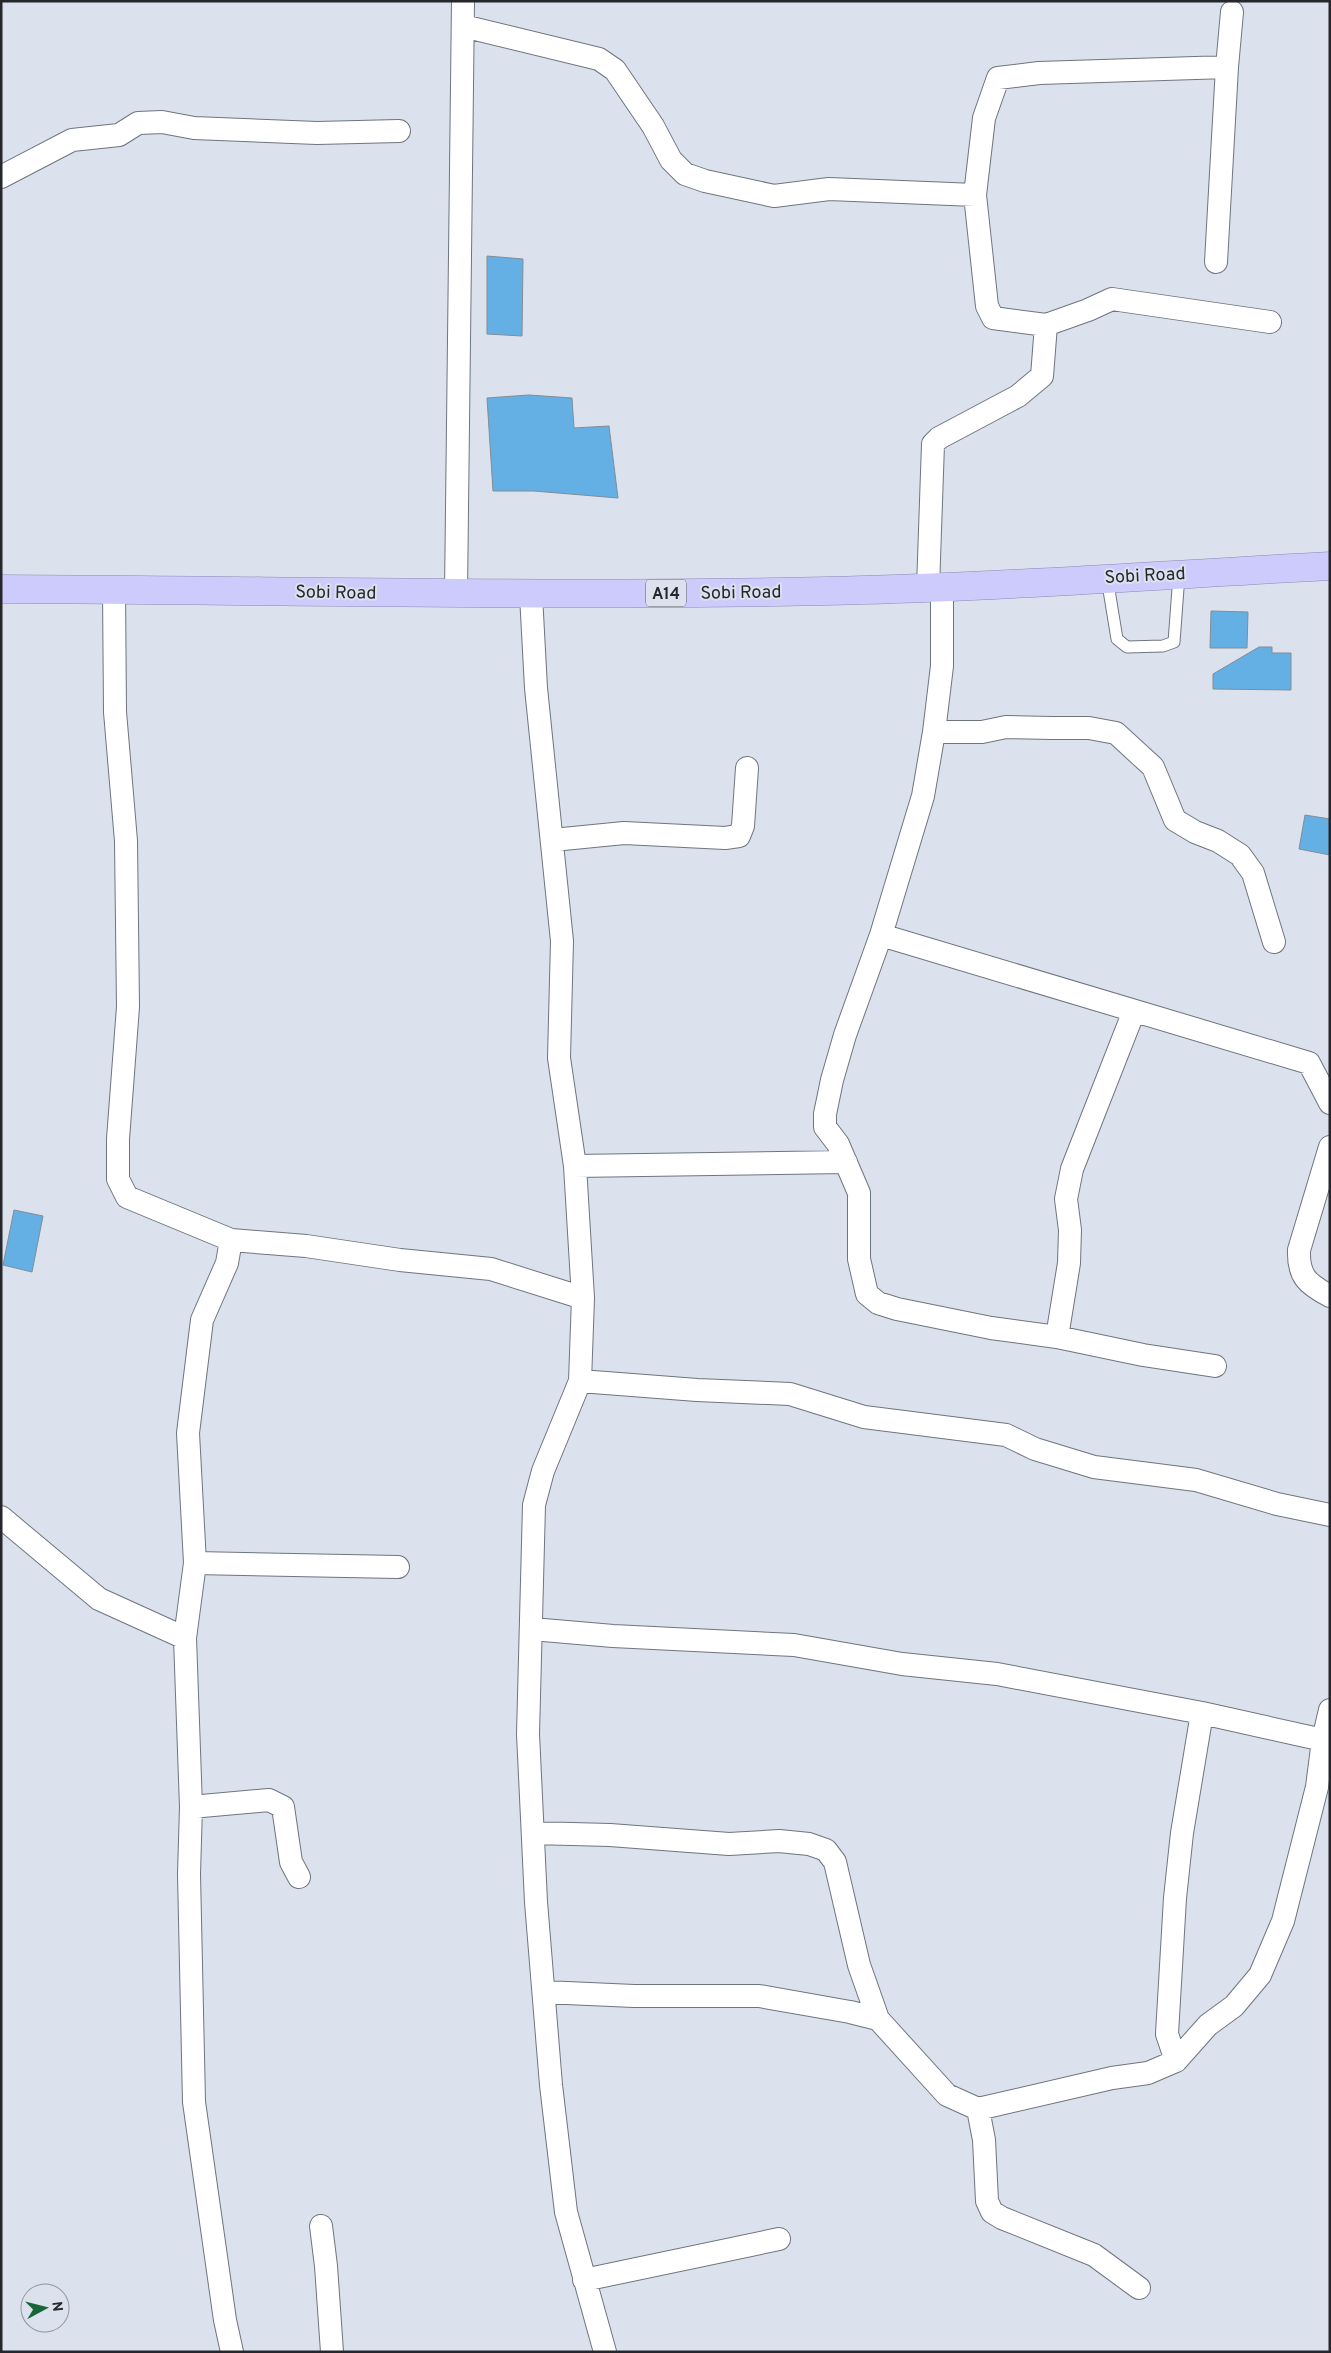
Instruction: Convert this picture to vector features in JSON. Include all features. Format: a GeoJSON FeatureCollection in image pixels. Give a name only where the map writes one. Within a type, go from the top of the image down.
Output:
{"type":"FeatureCollection","features":[{"type":"Feature","properties":{"kind":"highway","name":"Sobi Road"},"geometry":{"type":"LineString","coordinates":[[1,589],[531,595],[935,588],[1330,566]]}},
{"type":"Feature","properties":{"kind":"street"},"geometry":{"type":"LineString","coordinates":[[456,594],[463,1]]}},
{"type":"Feature","properties":{"kind":"street"},"geometry":{"type":"LineString","coordinates":[[1216,262],[1227,66],[1232,12]]}},
{"type":"Feature","properties":{"kind":"street"},"geometry":{"type":"LineString","coordinates":[[463,26],[599,59],[615,70],[653,126],[671,160],[685,174],[705,181],[774,196],[829,189],[975,195]]}},
{"type":"Feature","properties":{"kind":"street"},"geometry":{"type":"LineString","coordinates":[[1227,66],[1040,73],[998,78],[984,118],[975,195],[987,306],[993,318],[1046,326],[1112,299],[1270,322]]}},
{"type":"Feature","properties":{"kind":"street"},"geometry":{"type":"LineString","coordinates":[[1,177],[72,140],[119,135],[138,123],[162,122],[194,128],[234,128],[317,133],[399,131]]}},
{"type":"Feature","properties":{"kind":"street"},"geometry":{"type":"LineString","coordinates":[[1046,326],[1042,376],[1018,396],[939,438],[933,444],[935,588],[942,666],[934,732],[923,796],[881,935],[845,1034],[824,1114],[825,1127],[838,1144],[859,1193],[859,1259],[867,1294],[878,1303],[897,1309],[991,1328],[1057,1337],[1143,1355],[1216,1366]]}},
{"type":"Feature","properties":{"kind":"street"},"geometry":{"type":"LineString","coordinates":[[114,589],[115,712],[126,841],[128,1007],[118,1139],[118,1179],[128,1197],[231,1240],[306,1246],[400,1260],[491,1269],[583,1298]]}},
{"type":"Feature","properties":{"kind":"street"},"geometry":{"type":"LineString","coordinates":[[531,595],[536,688],[562,941],[559,1058],[575,1166],[583,1298],[580,1381],[543,1471],[534,1505],[528,1734],[536,1902],[551,2085],[566,2212],[605,2352]]}},
{"type":"Feature","properties":{"kind":"street"},"geometry":{"type":"LineString","coordinates":[[934,732],[982,732],[1006,728],[1089,728],[1116,732],[1153,767],[1175,820],[1195,832],[1218,841],[1240,855],[1252,873],[1274,942]]}},
{"type":"Feature","properties":{"kind":"street"},"geometry":{"type":"LineString","coordinates":[[553,840],[624,833],[725,838],[739,836],[743,826],[746,768]]}},
{"type":"Feature","properties":{"kind":"street"},"geometry":{"type":"LineString","coordinates":[[881,935],[1309,1063],[1330,1103]]}},
{"type":"Feature","properties":{"kind":"street"},"geometry":{"type":"LineString","coordinates":[[1057,1337],[1069,1263],[1070,1230],[1066,1199],[1072,1169],[1134,1011]]}},
{"type":"Feature","properties":{"kind":"street"},"geometry":{"type":"LineString","coordinates":[[1330,1147],[1299,1250],[1298,1267],[1312,1286],[1330,1296]]}},
{"type":"Feature","properties":{"kind":"street"},"geometry":{"type":"LineString","coordinates":[[575,1166],[846,1162]]}},
{"type":"Feature","properties":{"kind":"street"},"geometry":{"type":"LineString","coordinates":[[231,1240],[227,1263],[202,1320],[188,1433],[195,1563],[185,1638],[190,1807],[189,1874],[194,2102],[225,2320],[232,2352]]}},
{"type":"Feature","properties":{"kind":"street"},"geometry":{"type":"LineString","coordinates":[[580,1381],[697,1390],[790,1394],[864,1417],[1006,1435],[1035,1449],[1094,1467],[1196,1480],[1277,1504],[1330,1515]]}},
{"type":"Feature","properties":{"kind":"street"},"geometry":{"type":"LineString","coordinates":[[1,1517],[99,1599],[185,1638]]}},
{"type":"Feature","properties":{"kind":"street"},"geometry":{"type":"LineString","coordinates":[[195,1563],[398,1567]]}},
{"type":"Feature","properties":{"kind":"street"},"geometry":{"type":"LineString","coordinates":[[532,1629],[612,1636],[794,1645],[902,1664],[997,1674],[1202,1713],[1323,1740]]}},
{"type":"Feature","properties":{"kind":"street"},"geometry":{"type":"LineString","coordinates":[[533,1833],[610,1835],[729,1844],[779,1841],[809,1844],[826,1850],[835,1862],[859,1964],[878,2019],[947,2095],[978,2109],[1112,2078],[1148,2073],[1176,2061],[1208,2026],[1234,2006],[1260,1975],[1283,1921],[1317,1787],[1323,1740],[1330,1710]]}},
{"type":"Feature","properties":{"kind":"street"},"geometry":{"type":"LineString","coordinates":[[1176,2061],[1167,2034],[1175,1898],[1182,1833],[1202,1713]]}},
{"type":"Feature","properties":{"kind":"street"},"geometry":{"type":"LineString","coordinates":[[190,1807],[269,1800],[283,1807],[292,1862],[299,1877]]}},
{"type":"Feature","properties":{"kind":"street"},"geometry":{"type":"LineString","coordinates":[[544,1992],[634,1996],[759,1996],[850,2012],[878,2019]]}},
{"type":"Feature","properties":{"kind":"street"},"geometry":{"type":"LineString","coordinates":[[978,2109],[984,2140],[987,2201],[992,2212],[1094,2255],[1139,2288]]}},
{"type":"Feature","properties":{"kind":"street"},"geometry":{"type":"LineString","coordinates":[[321,2226],[326,2266],[332,2352]]}},
{"type":"Feature","properties":{"kind":"street"},"geometry":{"type":"LineString","coordinates":[[584,2280],[779,2239]]}},
{"type":"Feature","properties":{"kind":"lane"},"geometry":{"type":"LineString","coordinates":[[1106,578],[1117,639],[1128,646],[1163,646],[1174,642],[1179,574]]}},
{"type":"Feature","properties":{"kind":"building"},"geometry":{"type":"Polygon","coordinates":[[[487,256],[523,259],[522,336],[487,334],[487,256]]]}},
{"type":"Feature","properties":{"kind":"building"},"geometry":{"type":"Polygon","coordinates":[[[529,395],[572,398],[574,428],[609,426],[618,498],[534,491],[493,491],[487,398],[529,395]]]}},
{"type":"Feature","properties":{"kind":"building"},"geometry":{"type":"Polygon","coordinates":[[[1211,611],[1248,612],[1247,648],[1210,648],[1211,611]]]}},
{"type":"Feature","properties":{"kind":"building"},"geometry":{"type":"Polygon","coordinates":[[[1259,647],[1272,647],[1272,653],[1291,653],[1291,690],[1213,689],[1213,674],[1259,647]]]}},
{"type":"Feature","properties":{"kind":"building"},"geometry":{"type":"Polygon","coordinates":[[[1305,815],[1330,819],[1330,855],[1299,849],[1305,815]]]}},
{"type":"Feature","properties":{"kind":"building"},"geometry":{"type":"Polygon","coordinates":[[[14,1210],[43,1216],[32,1272],[3,1265],[14,1210]]]}}]}
